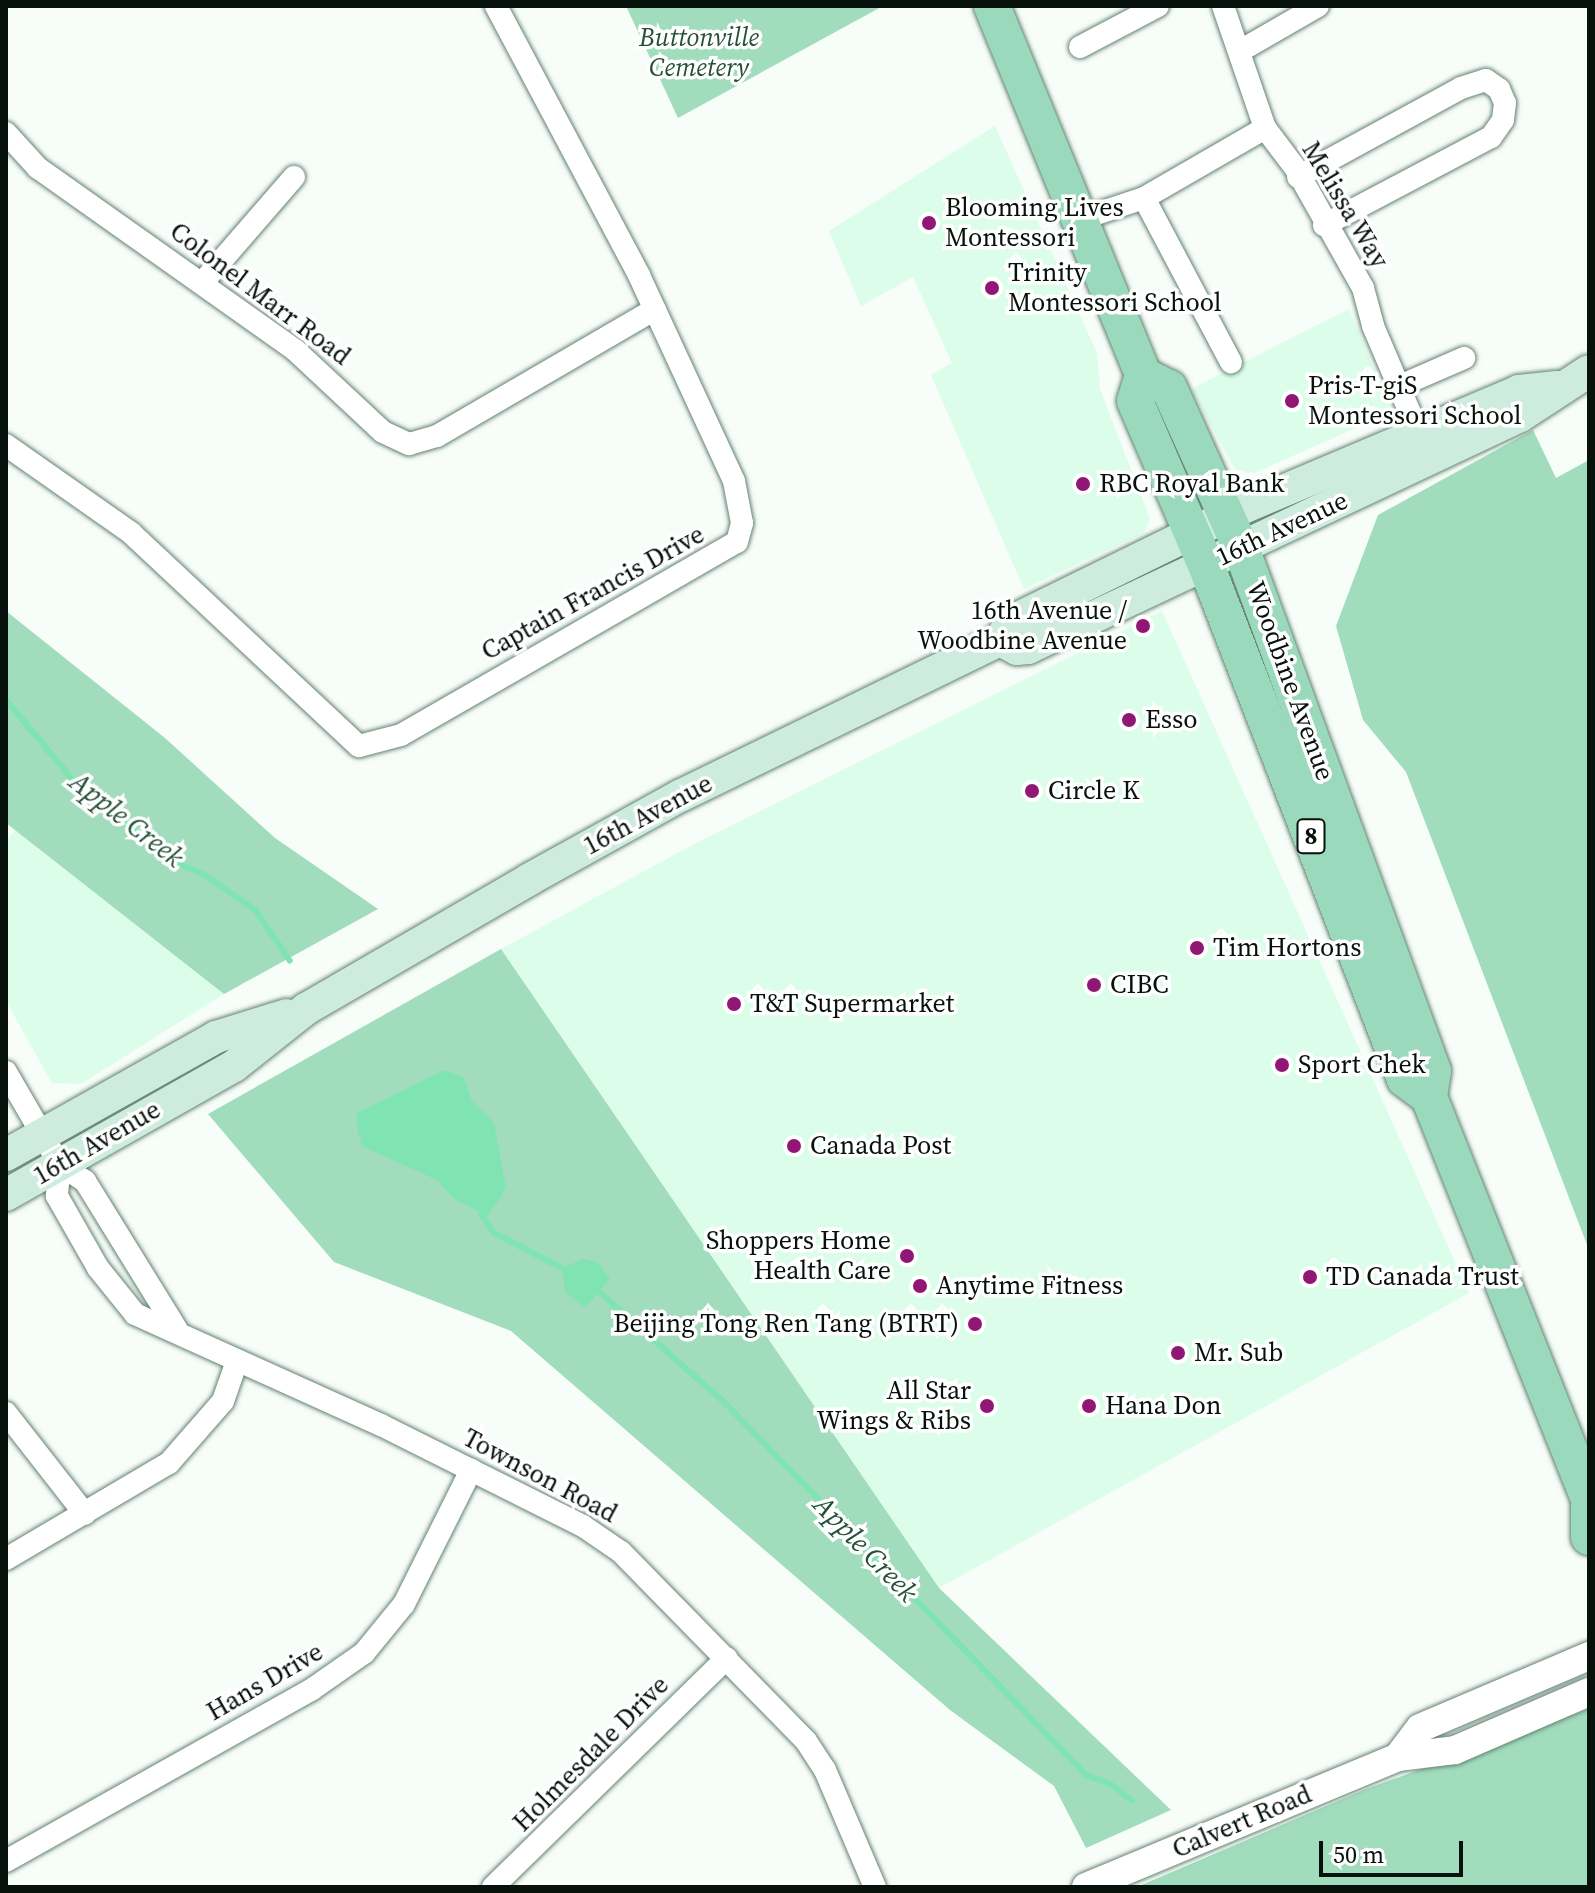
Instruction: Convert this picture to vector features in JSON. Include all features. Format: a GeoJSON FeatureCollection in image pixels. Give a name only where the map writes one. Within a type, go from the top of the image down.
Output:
{"type":"FeatureCollection","features":[{"type":"Feature","properties":{"kind":"main road","name":"Woodbine Avenue"},"geometry":{"type":"LineString","coordinates":[[992,6],[1143,375],[1135,401],[1199,549],[1405,1079],[1429,1097]]}},
{"type":"Feature","properties":{"kind":"main road","name":"16th Avenue"},"geometry":{"type":"LineString","coordinates":[[6,1195],[234,1066],[306,1009],[680,796],[1000,640],[1012,621],[1199,549],[1241,548],[1520,416],[1557,387],[1589,371]]}},
{"type":"Feature","properties":{"kind":"main road","name":"Woodbine Avenue"},"geometry":{"type":"LineString","coordinates":[[1143,375],[1169,388],[1241,548],[1433,1071],[1429,1097],[1589,1502],[1589,1537]]}},
{"type":"Feature","properties":{"kind":"main road","name":"16th Avenue"},"geometry":{"type":"LineString","coordinates":[[1199,549],[1228,515],[1519,391],[1557,387]]}},
{"type":"Feature","properties":{"kind":"main road","name":"16th Avenue"},"geometry":{"type":"LineString","coordinates":[[6,1155],[216,1037],[306,1009]]}},
{"type":"Feature","properties":{"kind":"street","name":"Captain Francis Drive"},"geometry":{"type":"LineString","coordinates":[[6,445],[131,533],[339,732],[359,746],[371,746],[401,735],[737,542],[742,523],[734,481],[655,309],[496,6]]}},
{"type":"Feature","properties":{"kind":"street"},"geometry":{"type":"LineString","coordinates":[[1080,47],[1158,6]]}},
{"type":"Feature","properties":{"kind":"street","name":"Melissa Way"},"geometry":{"type":"LineString","coordinates":[[1223,6],[1265,128],[1298,177],[1363,288],[1373,326],[1402,385],[1419,434]]}},
{"type":"Feature","properties":{"kind":"street"},"geometry":{"type":"LineString","coordinates":[[1240,51],[1318,6]]}},
{"type":"Feature","properties":{"kind":"street"},"geometry":{"type":"LineString","coordinates":[[1298,177],[1461,88],[1486,80],[1499,89],[1505,103],[1503,120],[1491,137],[1324,225]]}},
{"type":"Feature","properties":{"kind":"street"},"geometry":{"type":"LineString","coordinates":[[1081,219],[1144,198],[1265,128]]}},
{"type":"Feature","properties":{"kind":"street","name":"Colonel Marr Road"},"geometry":{"type":"LineString","coordinates":[[6,133],[38,168],[295,350],[383,432],[409,444],[437,436],[655,309]]}},
{"type":"Feature","properties":{"kind":"street"},"geometry":{"type":"LineString","coordinates":[[203,282],[294,177]]}},
{"type":"Feature","properties":{"kind":"street"},"geometry":{"type":"LineString","coordinates":[[1144,198],[1231,362]]}},
{"type":"Feature","properties":{"kind":"street"},"geometry":{"type":"LineString","coordinates":[[1402,385],[1464,358]]}},
{"type":"Feature","properties":{"kind":"street"},"geometry":{"type":"LineString","coordinates":[[6,1072],[60,1165],[85,1181],[177,1330]]}},
{"type":"Feature","properties":{"kind":"street","name":"Townson Road"},"geometry":{"type":"LineString","coordinates":[[60,1165],[57,1196],[112,1289],[135,1314],[177,1330],[471,1470],[602,1538],[727,1658],[815,1754],[875,1887]]}},
{"type":"Feature","properties":{"kind":"street"},"geometry":{"type":"LineString","coordinates":[[6,1559],[142,1482],[186,1447],[223,1401],[237,1361]]}},
{"type":"Feature","properties":{"kind":"street"},"geometry":{"type":"LineString","coordinates":[[6,1413],[85,1514]]}},
{"type":"Feature","properties":{"kind":"street","name":"Hans Drive"},"geometry":{"type":"LineString","coordinates":[[6,1861],[299,1697],[364,1653],[404,1604],[471,1470]]}},
{"type":"Feature","properties":{"kind":"street","name":"Calvert Road"},"geometry":{"type":"LineString","coordinates":[[1398,1757],[1420,1728],[1589,1656]]}},
{"type":"Feature","properties":{"kind":"street","name":"Holmesdale Drive"},"geometry":{"type":"LineString","coordinates":[[493,1887],[727,1658]]}},
{"type":"Feature","properties":{"kind":"street","name":"Calvert Road"},"geometry":{"type":"LineString","coordinates":[[1086,1887],[1398,1757],[1455,1750],[1589,1692]]}},
{"type":"Feature","properties":{"kind":"shaded area"},"geometry":{"type":"Polygon","coordinates":[[[995,126],[1097,353],[1100,389],[1150,519],[1144,533],[1024,589],[931,375],[952,363],[913,277],[861,306],[829,231],[995,126]]]}},
{"type":"Feature","properties":{"kind":"shaded area","name":"Pris-T-giS Montessori School"},"geometry":{"type":"Polygon","coordinates":[[[1349,309],[1392,412],[1252,474],[1235,469],[1191,389],[1349,309]]]}},
{"type":"Feature","properties":{"kind":"shaded area"},"geometry":{"type":"Polygon","coordinates":[[[1162,611],[1469,1293],[939,1588],[501,949],[694,844],[1162,611]]]}},
{"type":"Feature","properties":{"kind":"shaded area"},"geometry":{"type":"Polygon","coordinates":[[[15,830],[224,994],[81,1084],[52,1083],[6,1001],[6,842],[15,830]]]}},
{"type":"Feature","properties":{"kind":"shaded area"},"geometry":{"type":"Polygon","coordinates":[[[444,1070],[463,1077],[472,1101],[494,1123],[506,1188],[488,1216],[453,1198],[437,1180],[362,1146],[357,1113],[444,1070]]]}},
{"type":"Feature","properties":{"kind":"shaded area"},"geometry":{"type":"Polygon","coordinates":[[[584,1259],[596,1262],[610,1278],[585,1308],[565,1291],[562,1268],[584,1259]]]}},
{"type":"Feature","properties":{"kind":"green space","name":"Buttonville Cemetery"},"geometry":{"type":"Polygon","coordinates":[[[626,6],[883,6],[678,118],[626,6]]]}},
{"type":"Feature","properties":{"kind":"green space"},"geometry":{"type":"Polygon","coordinates":[[[1533,430],[1556,478],[1589,460],[1589,1250],[1406,772],[1363,720],[1336,626],[1378,515],[1533,430]]]}},
{"type":"Feature","properties":{"kind":"green space"},"geometry":{"type":"Polygon","coordinates":[[[6,611],[165,738],[275,838],[378,909],[224,994],[6,823],[6,611]]]}},
{"type":"Feature","properties":{"kind":"green space"},"geometry":{"type":"Polygon","coordinates":[[[501,949],[939,1588],[1171,1810],[1086,1848],[1054,1786],[950,1710],[511,1331],[334,1262],[208,1114],[501,949]]]}},
{"type":"Feature","properties":{"kind":"green space"},"geometry":{"type":"Polygon","coordinates":[[[1589,1709],[1589,1887],[1137,1887],[1366,1789],[1589,1709]]]}},
{"type":"Feature","properties":{"kind":"waterway","name":"Apple Creek"},"geometry":{"type":"LineString","coordinates":[[6,700],[83,792],[173,862],[202,873],[256,911],[290,961]]}},
{"type":"Feature","properties":{"kind":"waterway","name":"Apple Creek"},"geometry":{"type":"LineString","coordinates":[[481,1214],[494,1233],[562,1268]]}},
{"type":"Feature","properties":{"kind":"waterway","name":"Apple Creek"},"geometry":{"type":"LineString","coordinates":[[598,1291],[725,1403],[1087,1776],[1109,1783],[1132,1801]]}},
{"type":"Feature","properties":{"kind":"place","name":"Blooming Lives Montessori"},"geometry":{"type":"Point","coordinates":[929,223]}},
{"type":"Feature","properties":{"kind":"place","name":"Trinity Montessori School"},"geometry":{"type":"Point","coordinates":[992,288]}},
{"type":"Feature","properties":{"kind":"place","name":"Pris-T-giS Montessori School"},"geometry":{"type":"Point","coordinates":[1292,401]}},
{"type":"Feature","properties":{"kind":"place","name":"RBC Royal Bank"},"geometry":{"type":"Point","coordinates":[1083,484]}},
{"type":"Feature","properties":{"kind":"place","name":"16th Avenue / Woodbine Avenue"},"geometry":{"type":"Point","coordinates":[1143,626]}},
{"type":"Feature","properties":{"kind":"place","name":"Esso"},"geometry":{"type":"Point","coordinates":[1129,720]}},
{"type":"Feature","properties":{"kind":"place","name":"Circle K"},"geometry":{"type":"Point","coordinates":[1032,791]}},
{"type":"Feature","properties":{"kind":"place","name":"Tim Hortons"},"geometry":{"type":"Point","coordinates":[1197,948]}},
{"type":"Feature","properties":{"kind":"place","name":"CIBC"},"geometry":{"type":"Point","coordinates":[1094,985]}},
{"type":"Feature","properties":{"kind":"place","name":"T&T Supermarket"},"geometry":{"type":"Point","coordinates":[734,1004]}},
{"type":"Feature","properties":{"kind":"place","name":"Sport Chek"},"geometry":{"type":"Point","coordinates":[1282,1065]}},
{"type":"Feature","properties":{"kind":"place","name":"Canada Post"},"geometry":{"type":"Point","coordinates":[794,1146]}},
{"type":"Feature","properties":{"kind":"place","name":"Shoppers Home Health Care"},"geometry":{"type":"Point","coordinates":[907,1256]}},
{"type":"Feature","properties":{"kind":"place","name":"TD Canada Trust"},"geometry":{"type":"Point","coordinates":[1310,1277]}},
{"type":"Feature","properties":{"kind":"place","name":"Anytime Fitness"},"geometry":{"type":"Point","coordinates":[920,1286]}},
{"type":"Feature","properties":{"kind":"place","name":"Beijing Tong Ren Tang (BTRT)"},"geometry":{"type":"Point","coordinates":[975,1324]}},
{"type":"Feature","properties":{"kind":"place","name":"Mr. Sub"},"geometry":{"type":"Point","coordinates":[1178,1353]}},
{"type":"Feature","properties":{"kind":"place","name":"All Star Wings & Ribs"},"geometry":{"type":"Point","coordinates":[987,1406]}},
{"type":"Feature","properties":{"kind":"place","name":"Hana Don"},"geometry":{"type":"Point","coordinates":[1089,1406]}}]}
